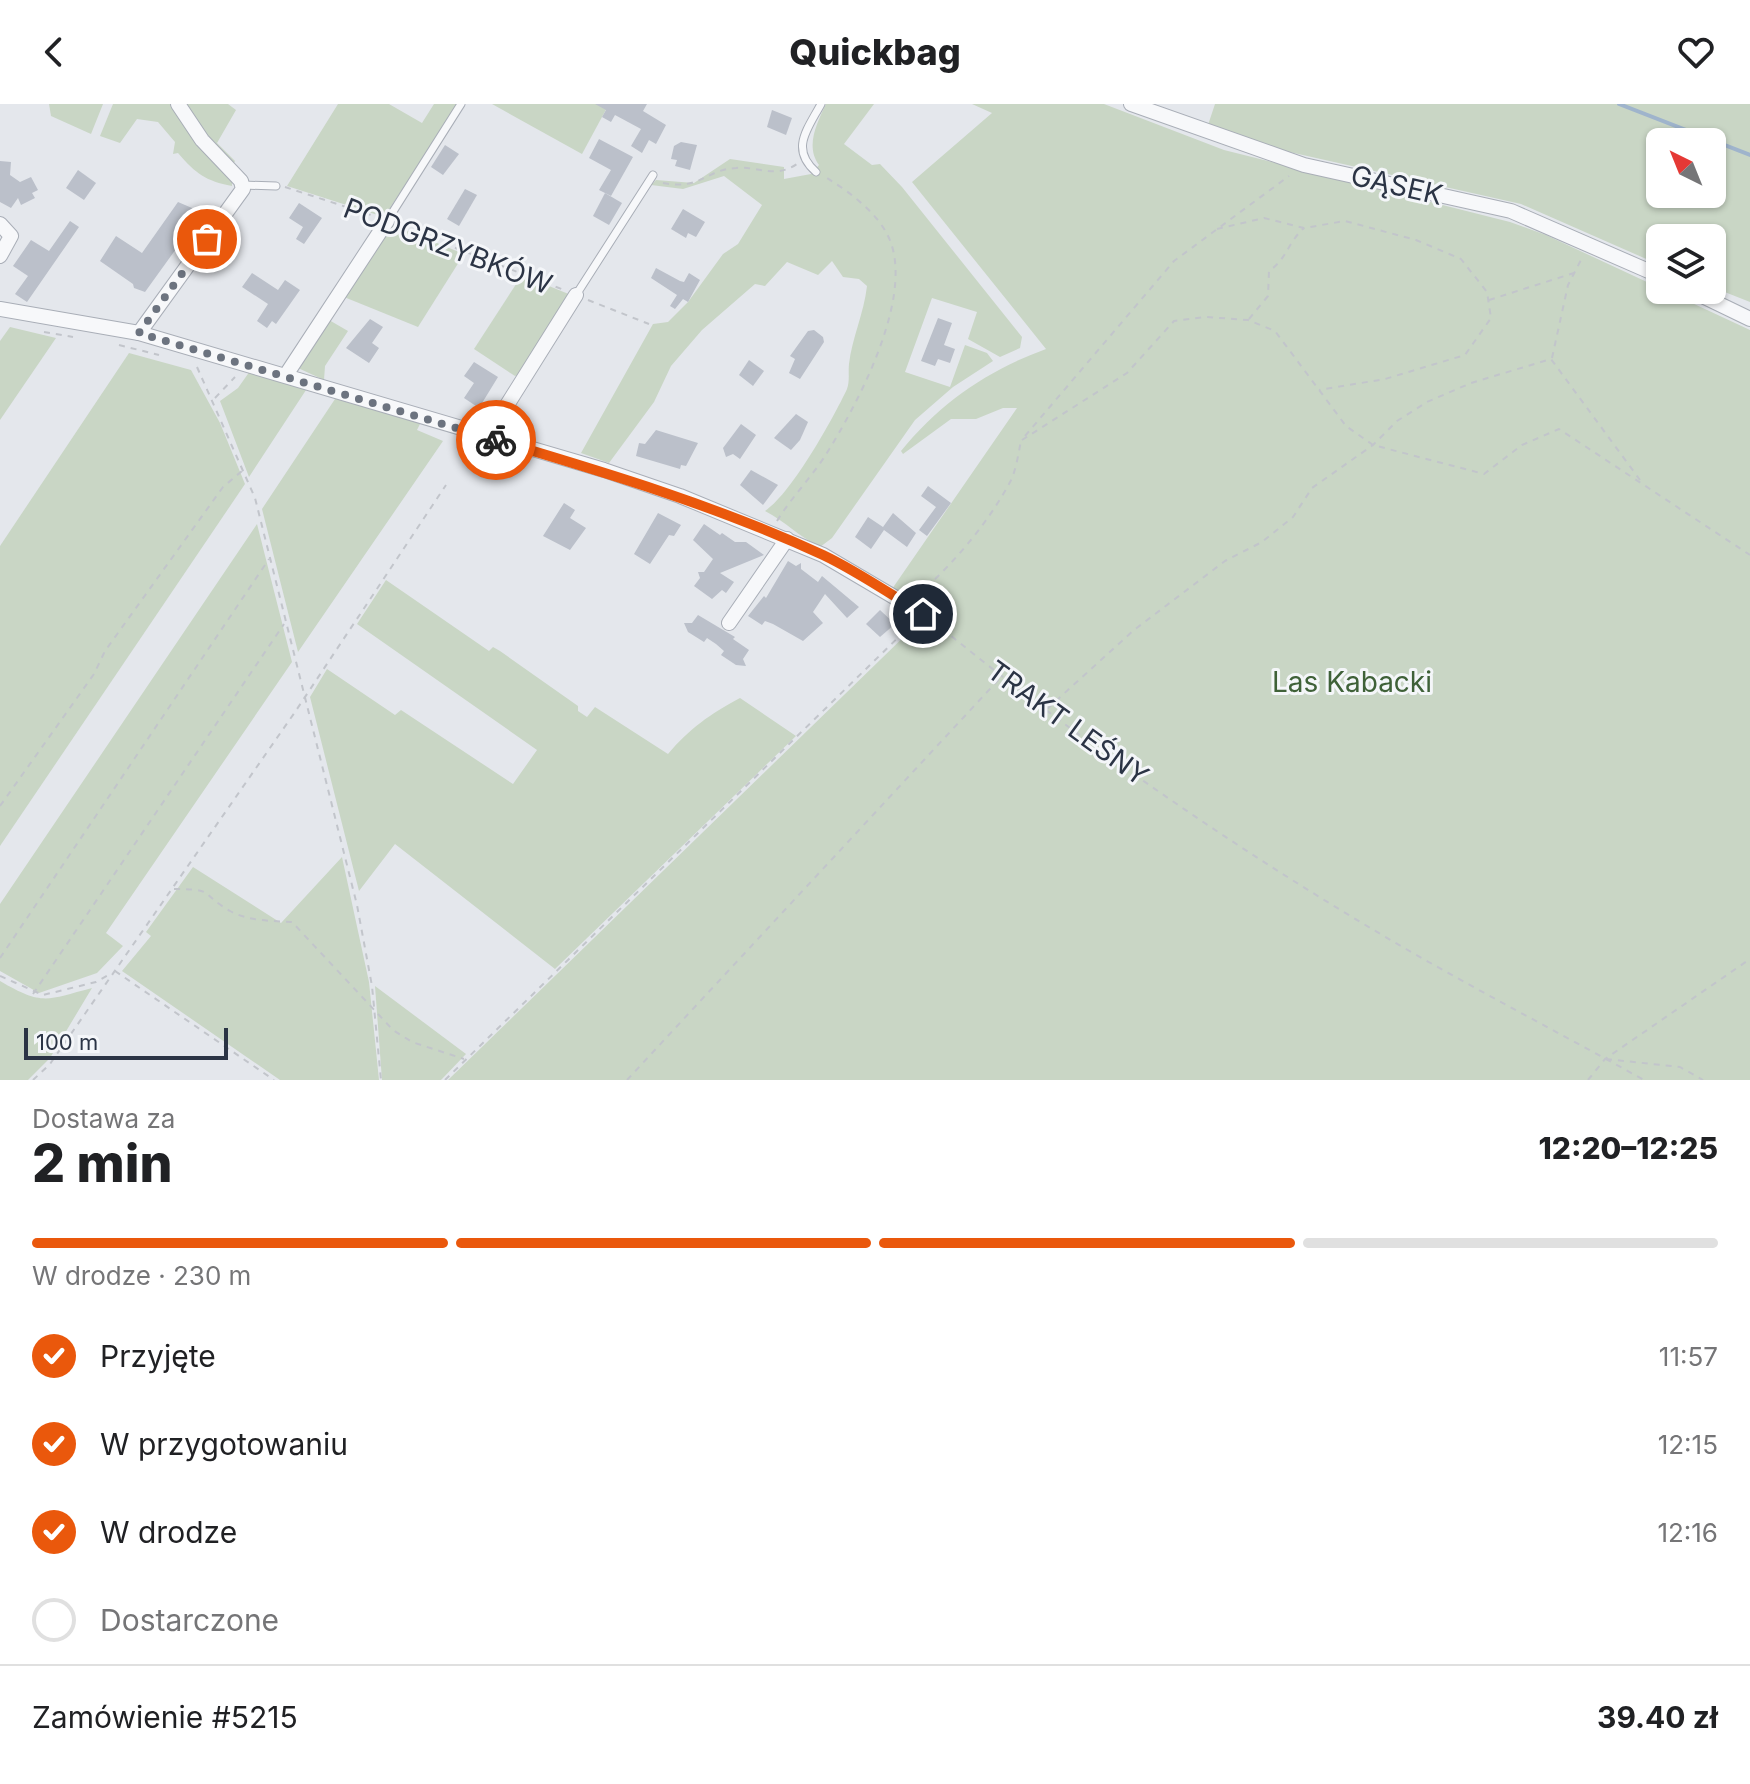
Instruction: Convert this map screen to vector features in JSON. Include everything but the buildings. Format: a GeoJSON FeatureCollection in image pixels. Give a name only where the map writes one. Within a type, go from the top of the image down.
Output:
{"type":"FeatureCollection","features":[{"type":"Feature","properties":{"kind":"street"},"geometry":{"type":"LineString","coordinates":[[139,333],[242,188],[202,140],[178,104]]}},
{"type":"Feature","properties":{"kind":"street","name":"GĄSEK"},"geometry":{"type":"LineString","coordinates":[[1131,104],[1304,165],[1511,211],[1646,270]]}},
{"type":"Feature","properties":{"kind":"street"},"geometry":{"type":"LineString","coordinates":[[286,375],[387,221]]}},
{"type":"Feature","properties":{"kind":"street"},"geometry":{"type":"LineString","coordinates":[[0,224],[11,236],[0,256]]}},
{"type":"Feature","properties":{"kind":"street"},"geometry":{"type":"LineString","coordinates":[[487,437],[576,295]]}},
{"type":"Feature","properties":{"kind":"street"},"geometry":{"type":"LineString","coordinates":[[1719,304],[1750,319]]}},
{"type":"Feature","properties":{"kind":"street"},"geometry":{"type":"LineString","coordinates":[[0,309],[139,333],[604,470],[787,539],[832,560],[923,614]]}},
{"type":"Feature","properties":{"kind":"street"},"geometry":{"type":"LineString","coordinates":[[729,623],[787,539]]}},
{"type":"Feature","properties":{"kind":"lane"},"geometry":{"type":"LineString","coordinates":[[387,221],[461,104]]}},
{"type":"Feature","properties":{"kind":"lane"},"geometry":{"type":"LineString","coordinates":[[816,172],[803,159],[803,143],[821,104]]}},
{"type":"Feature","properties":{"kind":"lane"},"geometry":{"type":"LineString","coordinates":[[576,295],[652,178]]}},
{"type":"Feature","properties":{"kind":"lane"},"geometry":{"type":"LineString","coordinates":[[242,188],[276,186]]}},
{"type":"Feature","properties":{"kind":"path"},"geometry":{"type":"LineString","coordinates":[[652,178],[685,187],[738,167],[787,171],[803,159]]}},
{"type":"Feature","properties":{"kind":"path"},"geometry":{"type":"LineString","coordinates":[[445,1080],[923,614],[921,592],[944,572],[1011,482],[1022,440],[1174,261],[1304,165]]}},
{"type":"Feature","properties":{"kind":"path"},"geometry":{"type":"LineString","coordinates":[[770,532],[825,457],[855,403],[885,330],[895,277],[890,240],[881,227],[860,202],[816,172]]}},
{"type":"Feature","properties":{"kind":"path","name":"PODGRZYBKÓW"},"geometry":{"type":"LineString","coordinates":[[276,186],[387,221],[649,324]]}},
{"type":"Feature","properties":{"kind":"path"},"geometry":{"type":"LineString","coordinates":[[1216,229],[1264,218],[1304,228],[1345,221],[1416,240],[1461,259],[1487,292],[1491,318],[1465,355],[1385,379],[1317,391]]}},
{"type":"Feature","properties":{"kind":"path"},"geometry":{"type":"LineString","coordinates":[[1248,320],[1268,296],[1269,271],[1284,260],[1291,239],[1304,228]]}},
{"type":"Feature","properties":{"kind":"path"},"geometry":{"type":"LineString","coordinates":[[1551,359],[1574,273],[1589,244]]}},
{"type":"Feature","properties":{"kind":"path"},"geometry":{"type":"LineString","coordinates":[[1488,300],[1574,273]]}},
{"type":"Feature","properties":{"kind":"path"},"geometry":{"type":"LineString","coordinates":[[1022,440],[1127,373],[1174,321],[1206,317],[1248,320],[1275,331],[1346,426],[1373,445],[1484,474],[1522,445],[1559,429],[1750,555]]}},
{"type":"Feature","properties":{"kind":"path"},"geometry":{"type":"LineString","coordinates":[[44,332],[83,338]]}},
{"type":"Feature","properties":{"kind":"path"},"geometry":{"type":"LineString","coordinates":[[110,343],[165,356]]}},
{"type":"Feature","properties":{"kind":"path"},"geometry":{"type":"LineString","coordinates":[[199,350],[198,372],[214,399],[255,498],[357,905],[374,1007],[381,1080]]}},
{"type":"Feature","properties":{"kind":"path"},"geometry":{"type":"LineString","coordinates":[[1046,710],[1134,630],[1225,561],[1262,542],[1293,517],[1312,488],[1373,445],[1397,421],[1427,402],[1471,383],[1551,359]]}},
{"type":"Feature","properties":{"kind":"path"},"geometry":{"type":"LineString","coordinates":[[1551,359],[1642,484]]}},
{"type":"Feature","properties":{"kind":"path"},"geometry":{"type":"LineString","coordinates":[[214,399],[232,382],[242,363]]}},
{"type":"Feature","properties":{"kind":"path"},"geometry":{"type":"LineString","coordinates":[[0,806],[85,686],[105,651],[214,500],[243,471]]}},
{"type":"Feature","properties":{"kind":"path"},"geometry":{"type":"LineString","coordinates":[[33,1080],[50,1064],[174,889],[446,485]]}},
{"type":"Feature","properties":{"kind":"path"},"geometry":{"type":"LineString","coordinates":[[0,958],[270,558]]}},
{"type":"Feature","properties":{"kind":"path","name":"TRAKT LEŚNY"},"geometry":{"type":"LineString","coordinates":[[923,614],[1046,710],[1316,893],[1405,948],[1644,1080]]}},
{"type":"Feature","properties":{"kind":"path"},"geometry":{"type":"LineString","coordinates":[[33,994],[284,623]]}},
{"type":"Feature","properties":{"kind":"path"},"geometry":{"type":"LineString","coordinates":[[627,1080],[1001,677]]}},
{"type":"Feature","properties":{"kind":"path"},"geometry":{"type":"LineString","coordinates":[[174,889],[208,891],[228,910],[245,917],[292,922],[393,1030],[412,1042],[466,1060]]}},
{"type":"Feature","properties":{"kind":"path"},"geometry":{"type":"LineString","coordinates":[[1588,1080],[1605,1059],[1750,959]]}},
{"type":"Feature","properties":{"kind":"path"},"geometry":{"type":"LineString","coordinates":[[0,976],[33,994],[53,994],[96,982],[114,970]]}},
{"type":"Feature","properties":{"kind":"path"},"geometry":{"type":"LineString","coordinates":[[114,970],[274,1080]]}},
{"type":"Feature","properties":{"kind":"path"},"geometry":{"type":"LineString","coordinates":[[1605,1059],[1680,1067],[1703,1080]]}},
{"type":"Feature","properties":{"kind":"green space"},"geometry":{"type":"Polygon","coordinates":[[[49,104],[103,104],[91,134],[51,116],[49,104]]]}},
{"type":"Feature","properties":{"kind":"green space"},"geometry":{"type":"Polygon","coordinates":[[[113,104],[170,104],[209,158],[232,177],[232,186],[208,179],[178,153],[173,154],[175,142],[158,122],[137,119],[120,143],[100,136],[113,104]]]}},
{"type":"Feature","properties":{"kind":"green space"},"geometry":{"type":"Polygon","coordinates":[[[187,104],[228,104],[236,110],[217,143],[235,161],[233,165],[212,144],[187,104]]]}},
{"type":"Feature","properties":{"kind":"green space"},"geometry":{"type":"Polygon","coordinates":[[[338,104],[389,104],[422,123],[434,104],[458,104],[384,217],[287,186],[338,104]]]}},
{"type":"Feature","properties":{"kind":"green space"},"geometry":{"type":"Polygon","coordinates":[[[492,104],[609,104],[582,154],[492,104]]]}},
{"type":"Feature","properties":{"kind":"green space"},"geometry":{"type":"Polygon","coordinates":[[[826,104],[874,104],[844,144],[872,165],[880,164],[902,187],[1022,337],[1020,348],[1000,357],[968,339],[977,312],[932,298],[905,372],[950,387],[965,345],[987,353],[993,361],[953,387],[915,420],[832,538],[820,547],[765,511],[799,473],[848,386],[849,364],[867,286],[859,279],[843,277],[832,261],[818,275],[787,262],[765,286],[755,284],[702,330],[671,366],[654,402],[609,463],[581,453],[653,324],[668,322],[688,302],[723,254],[738,244],[762,205],[724,176],[683,189],[651,185],[656,180],[694,183],[730,159],[784,167],[784,179],[811,174],[819,165],[813,142],[826,104]]]}},
{"type":"Feature","properties":{"kind":"green space","name":"Las Kabacki"},"geometry":{"type":"Polygon","coordinates":[[[972,104],[1104,104],[1224,150],[1510,222],[1546,235],[1646,282],[1646,304],[1694,304],[1750,330],[1750,1080],[448,1080],[916,625],[921,628],[929,612],[892,589],[1017,408],[1003,408],[976,419],[951,419],[903,454],[901,451],[932,418],[966,390],[1004,367],[1046,349],[912,182],[992,113],[972,104]]]}},
{"type":"Feature","properties":{"kind":"green space"},"geometry":{"type":"Polygon","coordinates":[[[1215,104],[1750,104],[1750,302],[1726,293],[1726,224],[1646,224],[1646,259],[1521,204],[1285,151],[1208,125],[1215,104]]]}},
{"type":"Feature","properties":{"kind":"green space"},"geometry":{"type":"Polygon","coordinates":[[[390,224],[464,254],[418,327],[344,297],[390,224]]]}},
{"type":"Feature","properties":{"kind":"green space"},"geometry":{"type":"Polygon","coordinates":[[[522,275],[571,295],[523,373],[515,376],[474,349],[522,275]]]}},
{"type":"Feature","properties":{"kind":"green space"},"geometry":{"type":"Polygon","coordinates":[[[329,320],[348,331],[325,366],[324,380],[298,368],[329,320]]]}},
{"type":"Feature","properties":{"kind":"green space"},"geometry":{"type":"Polygon","coordinates":[[[10,327],[56,338],[0,420],[0,341],[10,327]]]}},
{"type":"Feature","properties":{"kind":"green space"},"geometry":{"type":"Polygon","coordinates":[[[129,353],[191,370],[220,423],[245,484],[0,846],[0,546],[129,353]]]}},
{"type":"Feature","properties":{"kind":"green space"},"geometry":{"type":"Polygon","coordinates":[[[250,371],[308,387],[249,477],[220,401],[238,388],[250,371]]]}},
{"type":"Feature","properties":{"kind":"green space"},"geometry":{"type":"Polygon","coordinates":[[[337,396],[421,422],[417,430],[443,441],[298,652],[262,509],[337,396]]]}},
{"type":"Feature","properties":{"kind":"green space"},"geometry":{"type":"Polygon","coordinates":[[[257,524],[292,662],[106,933],[123,946],[97,973],[39,993],[0,971],[0,904],[257,524]]]}},
{"type":"Feature","properties":{"kind":"green space"},"geometry":{"type":"Polygon","coordinates":[[[386,580],[489,651],[493,647],[500,651],[578,706],[578,711],[587,717],[595,707],[668,754],[701,723],[740,698],[796,736],[555,969],[395,844],[359,891],[310,697],[327,669],[395,715],[401,710],[513,784],[537,750],[357,624],[386,580]]]}},
{"type":"Feature","properties":{"kind":"green space"},"geometry":{"type":"Polygon","coordinates":[[[342,857],[369,982],[379,1080],[280,1080],[122,971],[151,936],[146,932],[193,867],[281,923],[342,857]]]}},
{"type":"Feature","properties":{"kind":"green space"},"geometry":{"type":"Polygon","coordinates":[[[0,981],[26,994],[45,998],[92,988],[50,1058],[28,1080],[0,1080],[0,981]]]}},
{"type":"Feature","properties":{"kind":"green space"},"geometry":{"type":"Polygon","coordinates":[[[375,986],[466,1054],[441,1080],[382,1080],[375,986]]]}},
{"type":"Feature","properties":{"kind":"waterway"},"geometry":{"type":"LineString","coordinates":[[1619,104],[1750,155]]}},
{"type":"Feature","properties":{"kind":"way so far"},"geometry":{"type":"LineString","coordinates":[[207,239],[139,333],[496,440]]}},
{"type":"Feature","properties":{"kind":"route"},"geometry":{"type":"LineString","coordinates":[[496,440],[604,470],[770,532],[832,560],[923,614]]}}]}
